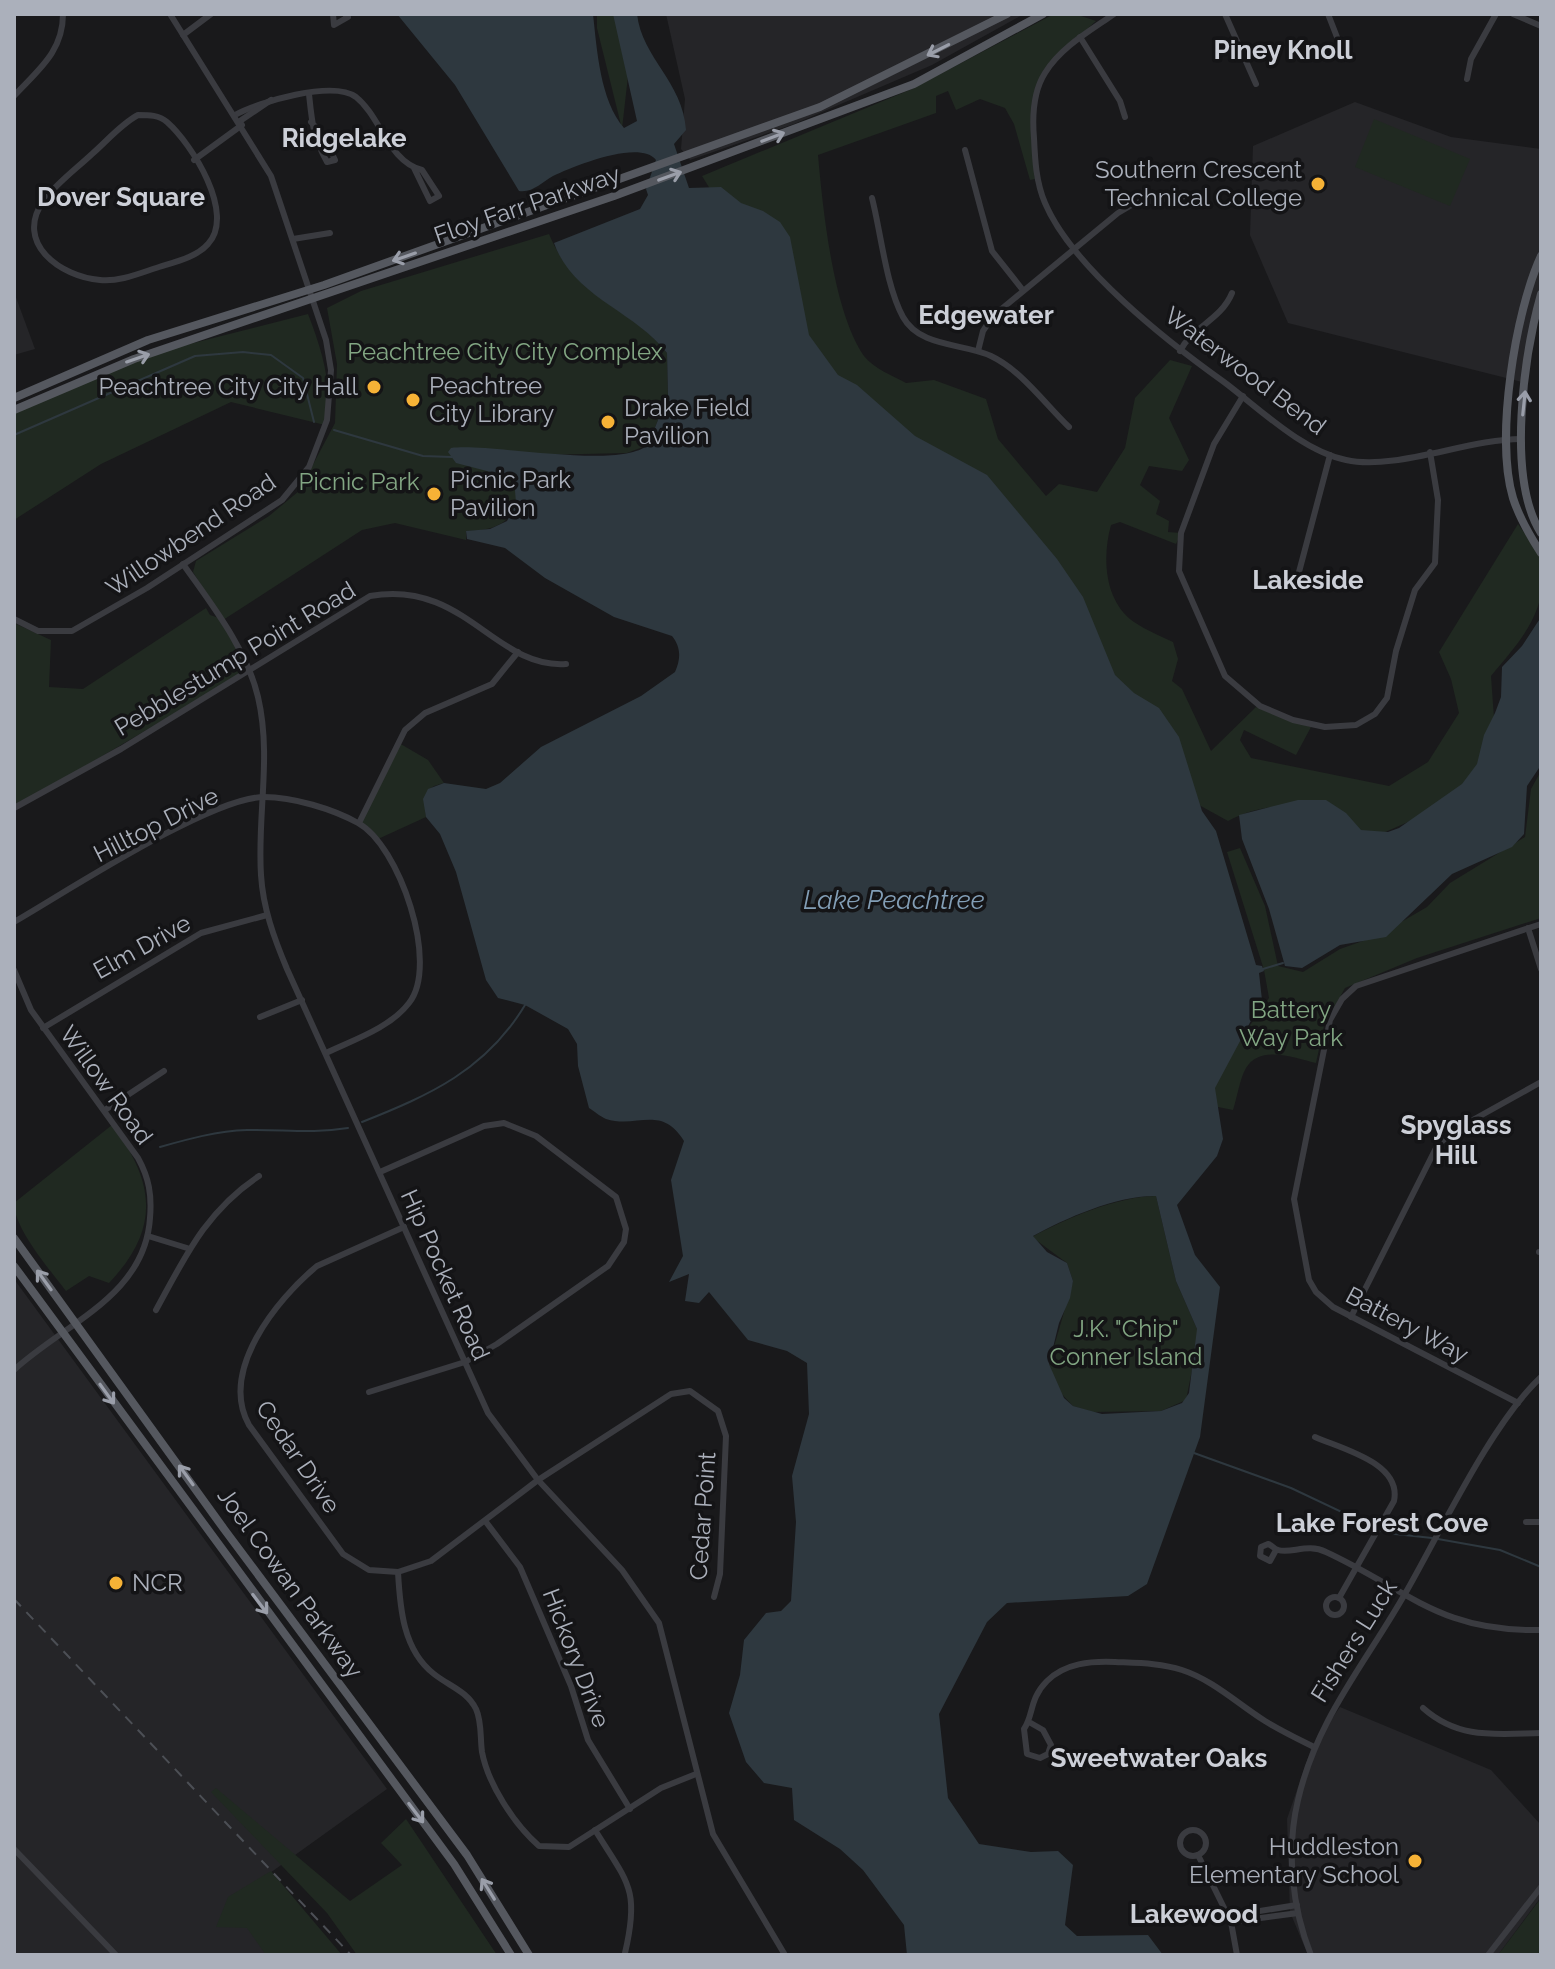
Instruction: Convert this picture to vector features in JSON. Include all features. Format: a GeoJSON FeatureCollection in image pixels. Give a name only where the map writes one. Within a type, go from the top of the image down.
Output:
{"type":"FeatureCollection","features":[{"type":"Feature","properties":{"kind":"main road","name":"Floy Farr Parkway"},"geometry":{"type":"LineString","coordinates":[[14,398],[148,340],[310,290],[820,107],[1007,14]]}},
{"type":"Feature","properties":{"kind":"main road","name":"Floy Farr Parkway"},"geometry":{"type":"LineString","coordinates":[[14,410],[134,359],[640,187],[914,84],[1043,14]]}},
{"type":"Feature","properties":{"kind":"main road"},"geometry":{"type":"LineString","coordinates":[[1541,256],[1519,318],[1508,439],[1513,496],[1541,552]]}},
{"type":"Feature","properties":{"kind":"main road"},"geometry":{"type":"LineString","coordinates":[[1541,294],[1532,324],[1521,439],[1527,504],[1541,533]]}},
{"type":"Feature","properties":{"kind":"main road","name":"Joel Cowan Parkway"},"geometry":{"type":"LineString","coordinates":[[14,1238],[467,1855],[529,1955]]}},
{"type":"Feature","properties":{"kind":"main road","name":"Joel Cowan Parkway"},"geometry":{"type":"LineString","coordinates":[[14,1266],[454,1864],[511,1955]]}},
{"type":"Feature","properties":{"kind":"street"},"geometry":{"type":"LineString","coordinates":[[14,96],[55,51],[62,37],[63,14]]}},
{"type":"Feature","properties":{"kind":"street","name":"Willowbend Road"},"geometry":{"type":"LineString","coordinates":[[14,619],[38,631],[72,631],[282,500],[310,466],[331,401],[326,340],[271,176],[239,120],[170,14]]}},
{"type":"Feature","properties":{"kind":"street"},"geometry":{"type":"LineString","coordinates":[[183,35],[211,14]]}},
{"type":"Feature","properties":{"kind":"street"},"geometry":{"type":"LineString","coordinates":[[333,14],[334,25],[348,17],[345,14]]}},
{"type":"Feature","properties":{"kind":"street","name":"Waterwood Bend"},"geometry":{"type":"LineString","coordinates":[[1114,14],[1059,56],[1040,83],[1033,120],[1040,192],[1050,215],[1074,247],[1180,351],[1330,455],[1363,463],[1521,439]]}},
{"type":"Feature","properties":{"kind":"street"},"geometry":{"type":"LineString","coordinates":[[1225,14],[1256,84]]}},
{"type":"Feature","properties":{"kind":"street"},"geometry":{"type":"LineString","coordinates":[[1328,14],[1342,50]]}},
{"type":"Feature","properties":{"kind":"street"},"geometry":{"type":"LineString","coordinates":[[1467,79],[1471,59],[1496,14]]}},
{"type":"Feature","properties":{"kind":"street"},"geometry":{"type":"LineString","coordinates":[[1513,14],[1541,26]]}},
{"type":"Feature","properties":{"kind":"street"},"geometry":{"type":"LineString","coordinates":[[1080,37],[1120,101],[1125,117]]}},
{"type":"Feature","properties":{"kind":"street"},"geometry":{"type":"LineString","coordinates":[[194,160],[260,101],[337,92],[356,97],[383,136],[414,168],[430,201],[439,196],[422,170],[414,168]]}},
{"type":"Feature","properties":{"kind":"street"},"geometry":{"type":"LineString","coordinates":[[309,94],[311,122],[313,137],[327,162],[335,160],[323,135],[311,122]]}},
{"type":"Feature","properties":{"kind":"street"},"geometry":{"type":"LineString","coordinates":[[148,115],[166,121],[194,160],[213,191],[219,209],[214,236],[202,249],[136,274],[104,281],[67,272],[53,264],[40,248],[35,219],[43,201],[130,119],[148,115]]}},
{"type":"Feature","properties":{"kind":"street"},"geometry":{"type":"LineString","coordinates":[[965,150],[992,251],[1022,289]]}},
{"type":"Feature","properties":{"kind":"street"},"geometry":{"type":"LineString","coordinates":[[978,351],[987,323],[1022,289],[1128,206],[1193,195]]}},
{"type":"Feature","properties":{"kind":"street"},"geometry":{"type":"LineString","coordinates":[[872,198],[903,318],[920,334],[978,351],[1006,365],[1069,427]]}},
{"type":"Feature","properties":{"kind":"street"},"geometry":{"type":"LineString","coordinates":[[293,239],[330,233]]}},
{"type":"Feature","properties":{"kind":"street"},"geometry":{"type":"LineString","coordinates":[[1180,351],[1185,341],[1221,313],[1232,293]]}},
{"type":"Feature","properties":{"kind":"street"},"geometry":{"type":"LineString","coordinates":[[1243,396],[1214,444],[1181,533],[1179,571],[1225,676],[1260,706],[1293,720],[1325,727],[1356,725],[1375,714],[1387,698],[1396,651],[1415,590],[1435,563],[1438,500],[1430,452]]}},
{"type":"Feature","properties":{"kind":"street"},"geometry":{"type":"LineString","coordinates":[[1299,572],[1330,455]]}},
{"type":"Feature","properties":{"kind":"street","name":"Hip Pocket Road"},"geometry":{"type":"LineString","coordinates":[[183,564],[250,669],[265,737],[261,874],[267,915],[302,1000],[465,1362],[501,1434],[538,1480],[622,1570],[651,1608],[669,1655],[713,1834],[785,1955]]}},
{"type":"Feature","properties":{"kind":"street","name":"Pebblestump Point Road"},"geometry":{"type":"LineString","coordinates":[[14,808],[121,749],[353,604],[383,594],[409,595],[446,606],[464,614],[518,652],[553,665],[566,664]]}},
{"type":"Feature","properties":{"kind":"street"},"geometry":{"type":"LineString","coordinates":[[359,823],[405,730],[425,713],[492,684],[518,652]]}},
{"type":"Feature","properties":{"kind":"street","name":"Hilltop Drive"},"geometry":{"type":"LineString","coordinates":[[14,922],[197,819],[263,797],[312,806],[359,823],[378,839],[393,862],[416,931],[421,968],[416,990],[401,1011],[375,1030],[326,1053]]}},
{"type":"Feature","properties":{"kind":"street","name":"Elm Drive"},"geometry":{"type":"LineString","coordinates":[[43,1028],[189,940],[214,929],[267,915]]}},
{"type":"Feature","properties":{"kind":"street","name":"Battery Way"},"geometry":{"type":"LineString","coordinates":[[1518,1403],[1351,1317],[1323,1299],[1309,1280],[1294,1206],[1299,1166],[1331,1015],[1356,986],[1541,924]]}},
{"type":"Feature","properties":{"kind":"street"},"geometry":{"type":"LineString","coordinates":[[1528,928],[1541,969]]}},
{"type":"Feature","properties":{"kind":"street","name":"Willow Road"},"geometry":{"type":"LineString","coordinates":[[14,970],[28,1006],[105,1110],[146,1174],[151,1193],[148,1236],[139,1265],[127,1282],[14,1370]]}},
{"type":"Feature","properties":{"kind":"street"},"geometry":{"type":"LineString","coordinates":[[260,1017],[302,1000]]}},
{"type":"Feature","properties":{"kind":"street"},"geometry":{"type":"LineString","coordinates":[[105,1110],[164,1071]]}},
{"type":"Feature","properties":{"kind":"street"},"geometry":{"type":"LineString","coordinates":[[1351,1317],[1437,1146],[1453,1131],[1541,1082]]}},
{"type":"Feature","properties":{"kind":"street"},"geometry":{"type":"LineString","coordinates":[[369,1392],[465,1362],[497,1344],[608,1266],[624,1242],[626,1229],[616,1197],[536,1136],[504,1123],[484,1126],[380,1172]]}},
{"type":"Feature","properties":{"kind":"street"},"geometry":{"type":"LineString","coordinates":[[156,1310],[187,1248],[227,1201],[259,1176]]}},
{"type":"Feature","properties":{"kind":"street","name":"Cedar Drive"},"geometry":{"type":"LineString","coordinates":[[404,1227],[317,1266],[293,1288],[243,1367],[239,1390],[249,1425],[336,1546],[360,1567],[398,1572],[431,1561],[538,1480]]}},
{"type":"Feature","properties":{"kind":"street"},"geometry":{"type":"LineString","coordinates":[[148,1236],[187,1248]]}},
{"type":"Feature","properties":{"kind":"street","name":"Fishers Luck"},"geometry":{"type":"LineString","coordinates":[[1311,1955],[1298,1909],[1293,1873],[1295,1819],[1314,1747],[1332,1708],[1404,1596],[1518,1403],[1541,1377]]}},
{"type":"Feature","properties":{"kind":"street","name":"Cedar Point"},"geometry":{"type":"LineString","coordinates":[[538,1480],[671,1394],[690,1391],[704,1398],[718,1411],[726,1436],[720,1574],[714,1597]]}},
{"type":"Feature","properties":{"kind":"street"},"geometry":{"type":"LineString","coordinates":[[1315,1437],[1372,1463],[1391,1477],[1395,1486],[1394,1501],[1339,1598]]}},
{"type":"Feature","properties":{"kind":"street","name":"Hickory Drive"},"geometry":{"type":"LineString","coordinates":[[486,1522],[520,1567],[571,1686],[593,1750],[630,1809]]}},
{"type":"Feature","properties":{"kind":"street"},"geometry":{"type":"LineString","coordinates":[[1526,1522],[1541,1522]]}},
{"type":"Feature","properties":{"kind":"street"},"geometry":{"type":"LineString","coordinates":[[1276,1550],[1320,1549],[1404,1596],[1457,1621],[1483,1627],[1541,1630]]}},
{"type":"Feature","properties":{"kind":"street"},"geometry":{"type":"LineString","coordinates":[[398,1572],[405,1630],[432,1672],[467,1695],[475,1708],[484,1760],[491,1780],[539,1846],[561,1849],[677,1779],[696,1774]]}},
{"type":"Feature","properties":{"kind":"street"},"geometry":{"type":"LineString","coordinates":[[1029,1722],[1049,1737],[1051,1749],[1044,1757],[1035,1758],[1027,1754],[1024,1729],[1029,1722],[1030,1704],[1048,1680],[1065,1668],[1084,1663],[1158,1665],[1200,1677],[1265,1721],[1314,1747]]}},
{"type":"Feature","properties":{"kind":"street"},"geometry":{"type":"LineString","coordinates":[[1423,1708],[1437,1721],[1477,1735],[1541,1733]]}},
{"type":"Feature","properties":{"kind":"street"},"geometry":{"type":"LineString","coordinates":[[595,1830],[632,1893],[633,1914],[625,1953]]}},
{"type":"Feature","properties":{"kind":"street"},"geometry":{"type":"LineString","coordinates":[[1201,1830],[1208,1840],[1198,1855],[1185,1854],[1178,1844],[1188,1833],[1201,1830]]}},
{"type":"Feature","properties":{"kind":"street"},"geometry":{"type":"LineString","coordinates":[[14,1849],[116,1955]]}},
{"type":"Feature","properties":{"kind":"street"},"geometry":{"type":"LineString","coordinates":[[1198,1855],[1230,1919],[1237,1955]]}},
{"type":"Feature","properties":{"kind":"street"},"geometry":{"type":"LineString","coordinates":[[1488,1955],[1541,1887]]}},
{"type":"Feature","properties":{"kind":"street"},"geometry":{"type":"LineString","coordinates":[[1230,1919],[1298,1909]]}},
{"type":"Feature","properties":{"kind":"shaded area"},"geometry":{"type":"Polygon","coordinates":[[[666,14],[1024,14],[932,65],[794,124],[690,160],[681,149],[685,99],[666,14]]]}},
{"type":"Feature","properties":{"kind":"shaded area"},"geometry":{"type":"Polygon","coordinates":[[[1355,102],[1451,137],[1541,149],[1541,295],[1526,383],[1288,323],[1250,235],[1253,146],[1355,102]]]}},
{"type":"Feature","properties":{"kind":"shaded area"},"geometry":{"type":"Polygon","coordinates":[[[14,292],[35,349],[14,355],[14,292]]]}},
{"type":"Feature","properties":{"kind":"shaded area"},"geometry":{"type":"Polygon","coordinates":[[[14,1279],[387,1789],[231,1901],[273,1955],[14,1955],[14,1279]]]}},
{"type":"Feature","properties":{"kind":"shaded area","name":"Huddleston Elementary School"},"geometry":{"type":"Polygon","coordinates":[[[1340,1707],[1491,1770],[1541,1825],[1541,1897],[1498,1955],[1308,1955],[1290,1912],[1287,1819],[1311,1749],[1340,1707]]]}},
{"type":"Feature","properties":{"kind":"green space"},"geometry":{"type":"Polygon","coordinates":[[[597,14],[635,14],[622,129],[597,28],[597,14]]]}},
{"type":"Feature","properties":{"kind":"green space"},"geometry":{"type":"Polygon","coordinates":[[[1054,14],[1075,14],[1096,21],[1057,58],[1038,89],[1032,125],[1035,179],[1030,180],[1014,124],[1005,108],[980,99],[956,110],[948,91],[936,96],[936,113],[818,155],[831,259],[853,337],[868,360],[906,383],[934,380],[986,399],[998,439],[1046,496],[1059,484],[1097,492],[1125,448],[1135,398],[1170,360],[1192,366],[1169,418],[1189,460],[1182,471],[1149,466],[1140,485],[1160,501],[1156,514],[1169,521],[1168,532],[1181,533],[1176,544],[1120,522],[1111,525],[1106,564],[1111,591],[1124,613],[1139,625],[1173,642],[1178,659],[1172,681],[1182,689],[1211,751],[1256,707],[1311,727],[1296,755],[1244,730],[1240,740],[1251,758],[1389,786],[1428,762],[1459,713],[1451,679],[1439,652],[1518,524],[1540,556],[1543,579],[1541,595],[1537,610],[1522,637],[1491,676],[1495,732],[1478,791],[1374,837],[1337,819],[1303,808],[1268,808],[1228,821],[1190,800],[824,373],[702,176],[912,89],[1054,14]]]}},
{"type":"Feature","properties":{"kind":"green space"},"geometry":{"type":"Polygon","coordinates":[[[1374,119],[1470,159],[1450,206],[1355,167],[1374,119]]]}},
{"type":"Feature","properties":{"kind":"green space"},"geometry":{"type":"Polygon","coordinates":[[[549,234],[574,275],[637,323],[667,353],[668,395],[648,445],[627,453],[539,455],[514,478],[516,502],[507,519],[490,528],[466,531],[466,540],[395,523],[362,530],[223,620],[250,669],[14,808],[14,623],[51,640],[49,687],[83,689],[206,608],[210,615],[222,619],[193,572],[196,561],[269,516],[299,491],[335,423],[337,364],[327,308],[361,291],[549,234]]]}},
{"type":"Feature","properties":{"kind":"green space"},"geometry":{"type":"Polygon","coordinates":[[[308,314],[322,355],[327,383],[325,425],[231,402],[101,464],[14,520],[14,413],[150,354],[308,314]]]}},
{"type":"Feature","properties":{"kind":"green space"},"geometry":{"type":"Polygon","coordinates":[[[399,743],[428,760],[444,783],[428,791],[426,817],[378,839],[359,823],[399,743]]]}},
{"type":"Feature","properties":{"kind":"green space","name":"Battery Way Park"},"geometry":{"type":"Polygon","coordinates":[[[1541,771],[1541,918],[1417,958],[1345,988],[1324,1026],[1316,1063],[1289,1056],[1260,1056],[1244,1072],[1233,1110],[1208,1105],[1225,1061],[1269,998],[1264,970],[1227,852],[1240,848],[1265,906],[1278,966],[1303,972],[1340,949],[1377,936],[1427,907],[1450,883],[1525,837],[1531,789],[1541,771]]]}},
{"type":"Feature","properties":{"kind":"green space"},"geometry":{"type":"Polygon","coordinates":[[[112,1125],[127,1146],[144,1186],[144,1225],[126,1263],[109,1283],[89,1276],[66,1291],[26,1237],[14,1203],[112,1125]]]}},
{"type":"Feature","properties":{"kind":"green space","name":"J.K. \"Chip\" Conner Island"},"geometry":{"type":"Polygon","coordinates":[[[1156,1196],[1176,1281],[1197,1329],[1197,1345],[1186,1400],[1161,1411],[1092,1412],[1073,1406],[1058,1390],[1049,1364],[1073,1281],[1067,1263],[1032,1237],[1109,1204],[1156,1196]]]}},
{"type":"Feature","properties":{"kind":"green space"},"geometry":{"type":"Polygon","coordinates":[[[216,1788],[350,1901],[402,1865],[381,1843],[406,1819],[497,1955],[357,1955],[327,1913],[211,1792],[216,1788]]]}},
{"type":"Feature","properties":{"kind":"green space"},"geometry":{"type":"Polygon","coordinates":[[[271,1871],[342,1955],[266,1955],[247,1928],[216,1927],[228,1897],[271,1871]]]}},
{"type":"Feature","properties":{"kind":"green space"},"geometry":{"type":"Polygon","coordinates":[[[1541,1898],[1541,1955],[1498,1955],[1541,1898]]]}},
{"type":"Feature","properties":{"kind":"water","name":"Lake Peachtree"},"geometry":{"type":"Polygon","coordinates":[[[397,14],[593,14],[605,89],[624,128],[637,121],[613,14],[637,14],[646,44],[678,98],[683,113],[686,130],[674,144],[689,188],[721,187],[741,203],[763,211],[780,222],[790,237],[809,335],[838,375],[857,385],[915,436],[987,475],[1057,559],[1083,597],[1115,675],[1134,693],[1159,708],[1179,737],[1202,811],[1216,831],[1256,965],[1262,966],[1264,971],[1259,973],[1262,1000],[1215,1088],[1223,1139],[1217,1156],[1177,1205],[1195,1255],[1220,1287],[1200,1437],[1147,1584],[1128,1596],[1007,1603],[987,1622],[939,1714],[948,1798],[979,1844],[1031,1852],[1058,1851],[1073,1865],[1065,1925],[1077,1936],[1148,1935],[1163,1955],[907,1955],[904,1925],[863,1870],[840,1849],[794,1820],[792,1788],[764,1783],[746,1762],[729,1713],[740,1675],[744,1640],[766,1613],[781,1611],[791,1601],[796,1522],[792,1476],[809,1414],[807,1363],[787,1351],[748,1340],[709,1292],[699,1303],[685,1301],[689,1274],[669,1282],[683,1256],[671,1180],[684,1141],[666,1123],[606,1119],[589,1108],[578,1066],[577,1044],[568,1029],[525,1005],[498,998],[486,980],[456,872],[440,834],[426,817],[423,799],[428,789],[444,783],[486,789],[500,783],[541,747],[641,696],[675,672],[677,667],[678,649],[672,636],[614,617],[545,578],[505,548],[467,539],[466,531],[490,529],[507,521],[516,503],[514,478],[456,463],[448,452],[451,448],[471,447],[584,456],[633,452],[648,445],[668,395],[667,353],[654,338],[575,277],[554,243],[640,209],[648,195],[646,189],[656,160],[648,154],[636,152],[606,156],[553,176],[533,189],[519,191],[455,85],[397,14]],[[1156,1196],[1109,1203],[1033,1236],[1047,1252],[1067,1263],[1073,1281],[1049,1364],[1064,1398],[1073,1406],[1102,1414],[1161,1411],[1182,1403],[1189,1393],[1197,1329],[1176,1281],[1156,1196]]]}},
{"type":"Feature","properties":{"kind":"water"},"geometry":{"type":"Polygon","coordinates":[[[1541,617],[1541,765],[1527,786],[1524,834],[1512,847],[1452,874],[1386,937],[1340,945],[1302,968],[1285,966],[1269,909],[1242,839],[1239,815],[1298,800],[1326,800],[1346,813],[1361,830],[1388,832],[1399,828],[1462,784],[1477,764],[1484,735],[1501,697],[1502,667],[1522,646],[1541,617]]]}},
{"type":"Feature","properties":{"kind":"waterway"},"geometry":{"type":"LineString","coordinates":[[14,435],[195,356],[243,352],[271,355],[303,378],[314,422]]}},
{"type":"Feature","properties":{"kind":"waterway"},"geometry":{"type":"LineString","coordinates":[[334,430],[423,456],[452,457]]}},
{"type":"Feature","properties":{"kind":"waterway"},"geometry":{"type":"LineString","coordinates":[[1263,969],[1283,963]]}},
{"type":"Feature","properties":{"kind":"waterway"},"geometry":{"type":"LineString","coordinates":[[362,1122],[454,1078],[493,1047],[525,1005]]}},
{"type":"Feature","properties":{"kind":"waterway"},"geometry":{"type":"LineString","coordinates":[[160,1147],[236,1131],[348,1128]]}},
{"type":"Feature","properties":{"kind":"waterway"},"geometry":{"type":"LineString","coordinates":[[1194,1453],[1291,1488],[1386,1533],[1432,1538]]}},
{"type":"Feature","properties":{"kind":"waterway"},"geometry":{"type":"LineString","coordinates":[[1438,1539],[1500,1550],[1541,1567]]}},
{"type":"Feature","properties":{"kind":"railway"},"geometry":{"type":"LineString","coordinates":[[14,1599],[351,1955]]}},
{"type":"Feature","properties":{"kind":"place","name":"Southern Crescent Technical College"},"geometry":{"type":"Point","coordinates":[1318,184]}},
{"type":"Feature","properties":{"kind":"place","name":"Peachtree City City Hall"},"geometry":{"type":"Point","coordinates":[374,387]}},
{"type":"Feature","properties":{"kind":"place","name":"Peachtree City Library"},"geometry":{"type":"Point","coordinates":[413,400]}},
{"type":"Feature","properties":{"kind":"place","name":"Drake Field Pavilion"},"geometry":{"type":"Point","coordinates":[608,422]}},
{"type":"Feature","properties":{"kind":"place","name":"Picnic Park Pavilion"},"geometry":{"type":"Point","coordinates":[434,494]}},
{"type":"Feature","properties":{"kind":"place","name":"NCR"},"geometry":{"type":"Point","coordinates":[116,1583]}},
{"type":"Feature","properties":{"kind":"place","name":"Huddleston Elementary School"},"geometry":{"type":"Point","coordinates":[1415,1861]}},
{"type":"Feature","properties":{"kind":"district","name":"Piney Knoll"},"geometry":{"type":"Point","coordinates":[1283,50]}},
{"type":"Feature","properties":{"kind":"district","name":"Ridgelake"},"geometry":{"type":"Point","coordinates":[344,138]}},
{"type":"Feature","properties":{"kind":"district","name":"Dover Square"},"geometry":{"type":"Point","coordinates":[121,197]}},
{"type":"Feature","properties":{"kind":"district","name":"Edgewater"},"geometry":{"type":"Point","coordinates":[986,315]}},
{"type":"Feature","properties":{"kind":"district","name":"Lakeside"},"geometry":{"type":"Point","coordinates":[1308,580]}},
{"type":"Feature","properties":{"kind":"district","name":"Spyglass Hill"},"geometry":{"type":"Point","coordinates":[1456,1140]}},
{"type":"Feature","properties":{"kind":"district","name":"Lake Forest Cove"},"geometry":{"type":"Point","coordinates":[1382,1523]}},
{"type":"Feature","properties":{"kind":"district","name":"Sweetwater Oaks"},"geometry":{"type":"Point","coordinates":[1159,1758]}},
{"type":"Feature","properties":{"kind":"district","name":"Lakewood"},"geometry":{"type":"Point","coordinates":[1194,1914]}},
{"type":"Feature","properties":{"kind":"park label","name":"Peachtree City City Complex"},"geometry":{"type":"Point","coordinates":[505,352]}},
{"type":"Feature","properties":{"kind":"park label","name":"Picnic Park"},"geometry":{"type":"Point","coordinates":[359,482]}}]}
